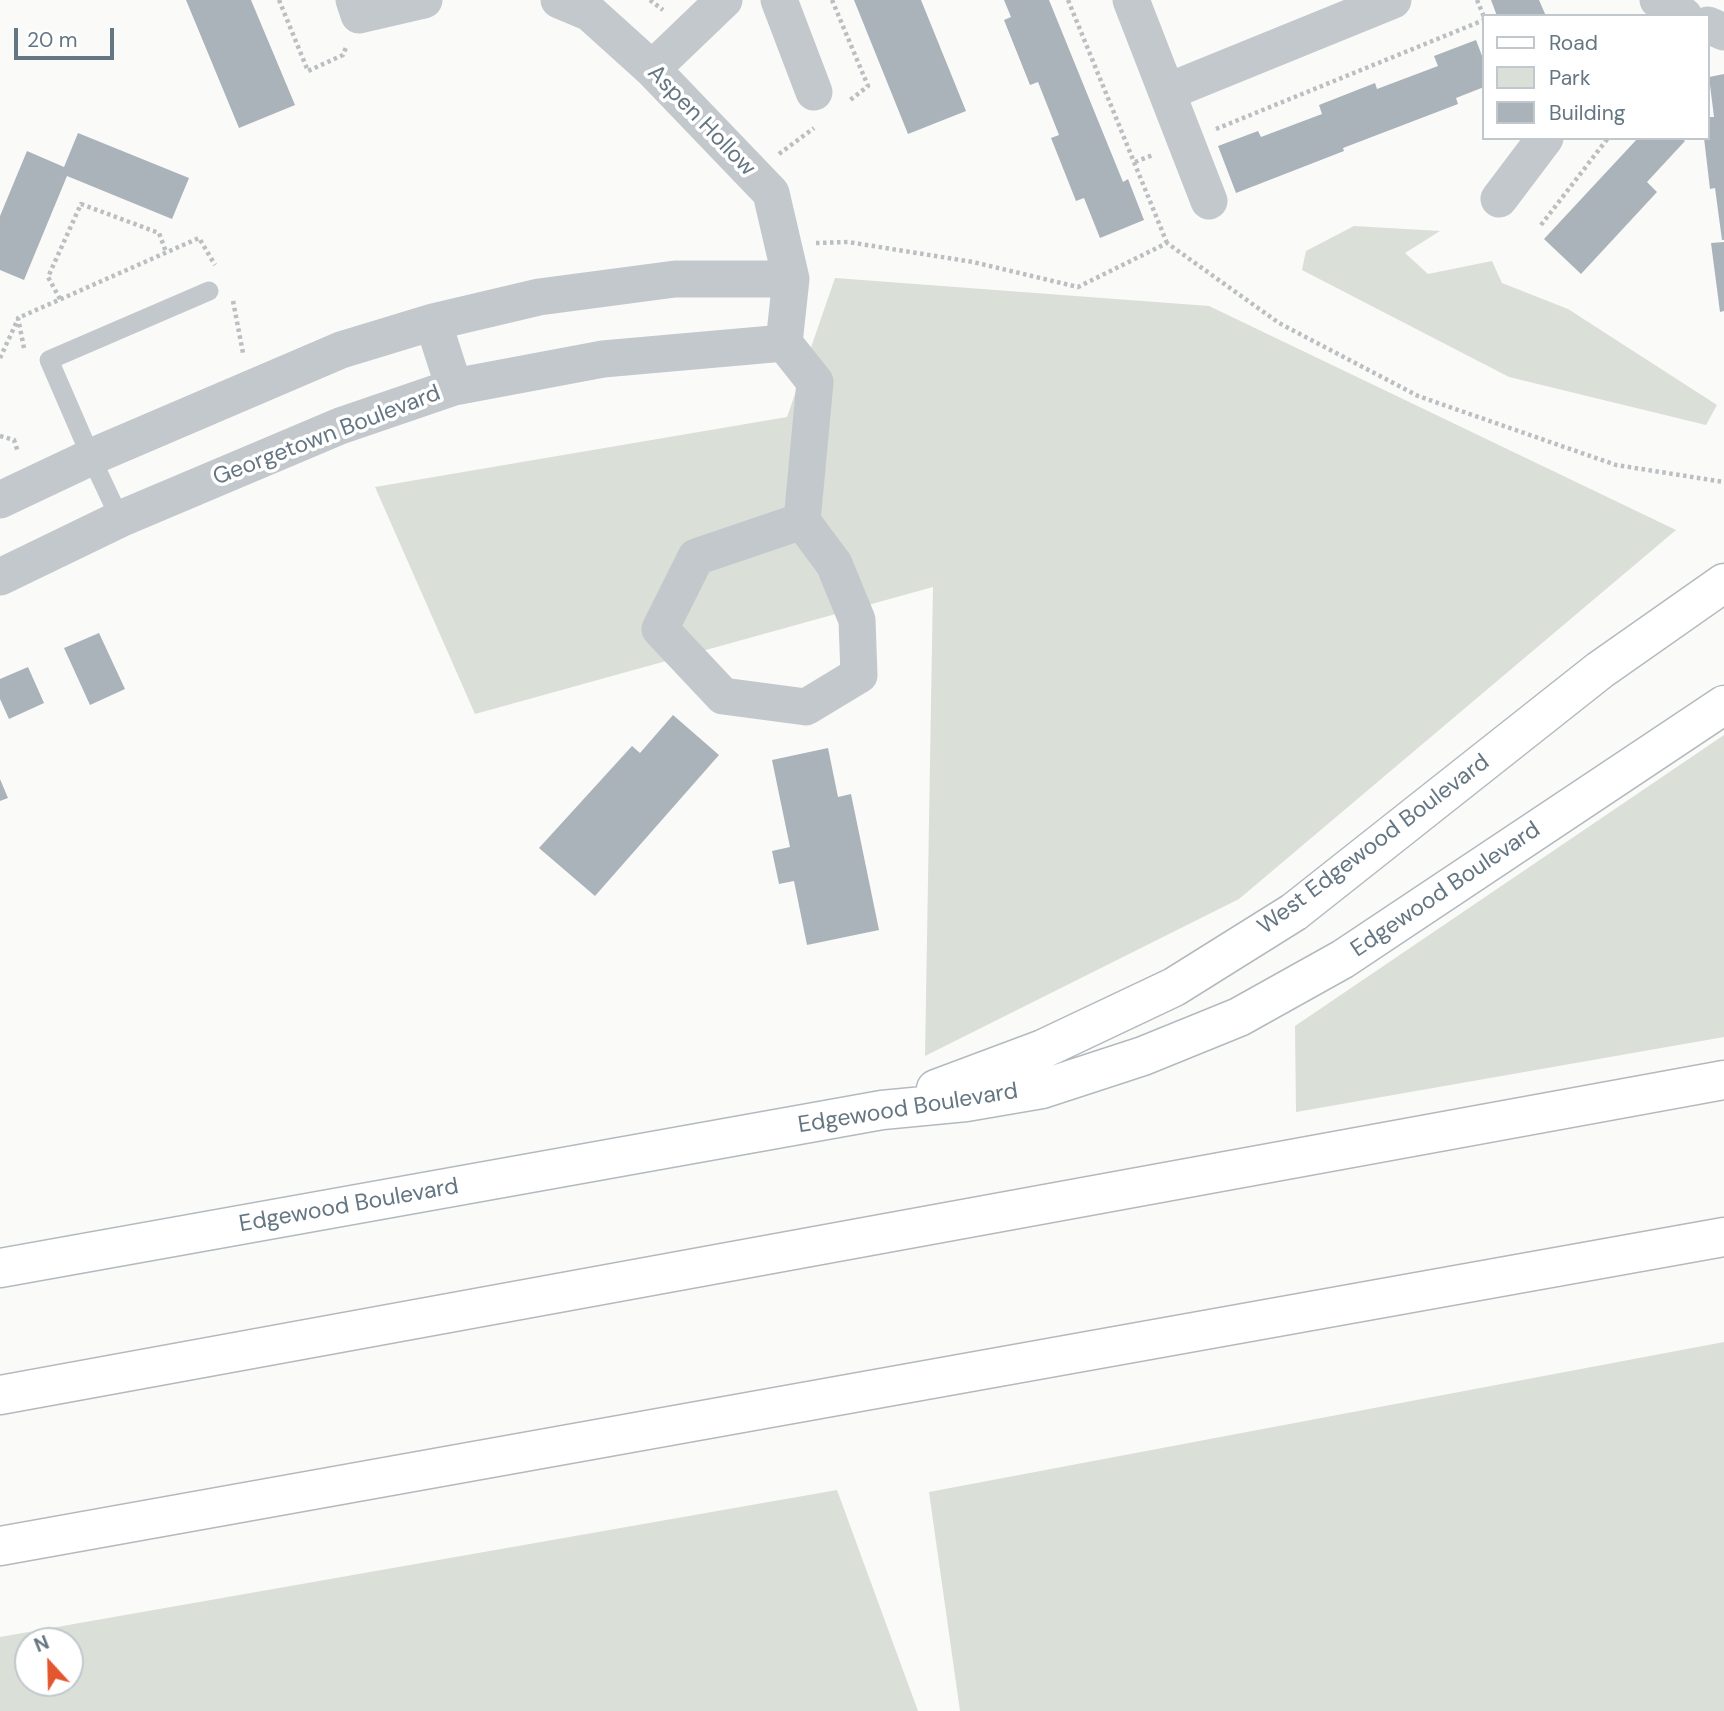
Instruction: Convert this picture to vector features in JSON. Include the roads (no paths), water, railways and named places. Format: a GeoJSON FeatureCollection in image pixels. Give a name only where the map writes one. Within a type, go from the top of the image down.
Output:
{"type":"FeatureCollection","features":[{"type":"Feature","properties":{"kind":"main road","name":"West Edgewood Boulevard"},"geometry":{"type":"LineString","coordinates":[[882,1110],[1043,1049],[1174,987],[1294,912],[1600,670],[1724,583]]}},
{"type":"Feature","properties":{"kind":"main road","name":"Edgewood Boulevard"},"geometry":{"type":"LineString","coordinates":[[0,1268],[882,1110],[966,1102],[1042,1088],[1143,1056],[1239,1017],[1343,959],[1724,705]]}},
{"type":"Feature","properties":{"kind":"main road"},"geometry":{"type":"LineString","coordinates":[[0,1395],[1724,1080]]}},
{"type":"Feature","properties":{"kind":"main road"},"geometry":{"type":"LineString","coordinates":[[0,1546],[1724,1237]]}},
{"type":"Feature","properties":{"kind":"street"},"geometry":{"type":"LineString","coordinates":[[356,7],[424,0]]}},
{"type":"Feature","properties":{"kind":"street","name":"Aspen Hollow"},"geometry":{"type":"LineString","coordinates":[[559,0],[590,13],[652,69],[771,193],[791,279]]}},
{"type":"Feature","properties":{"kind":"street"},"geometry":{"type":"LineString","coordinates":[[652,69],[724,0]]}},
{"type":"Feature","properties":{"kind":"street"},"geometry":{"type":"LineString","coordinates":[[779,0],[829,105]]}},
{"type":"Feature","properties":{"kind":"street"},"geometry":{"type":"LineString","coordinates":[[1131,0],[1209,201]]}},
{"type":"Feature","properties":{"kind":"street"},"geometry":{"type":"LineString","coordinates":[[1167,92],[1393,0]]}},
{"type":"Feature","properties":{"kind":"street"},"geometry":{"type":"LineString","coordinates":[[1658,0],[1681,14]]}},
{"type":"Feature","properties":{"kind":"street"},"geometry":{"type":"LineString","coordinates":[[1500,199],[1544,140]]}},
{"type":"Feature","properties":{"kind":"street"},"geometry":{"type":"LineString","coordinates":[[0,500],[91,457],[341,349],[433,321],[539,297],[675,279],[791,279],[784,343],[815,382],[802,521],[834,564],[857,620],[859,674],[806,707],[723,696],[660,629],[696,557],[802,521]]}},
{"type":"Feature","properties":{"kind":"street"},"geometry":{"type":"LineString","coordinates":[[433,321],[454,387]]}},
{"type":"Feature","properties":{"kind":"street","name":"Georgetown Boulevard"},"geometry":{"type":"LineString","coordinates":[[0,577],[121,519],[340,426],[454,387],[603,359],[784,343]]}},
{"type":"Feature","properties":{"kind":"lane"},"geometry":{"type":"LineString","coordinates":[[121,519],[91,457],[50,360],[209,291]]}}]}
